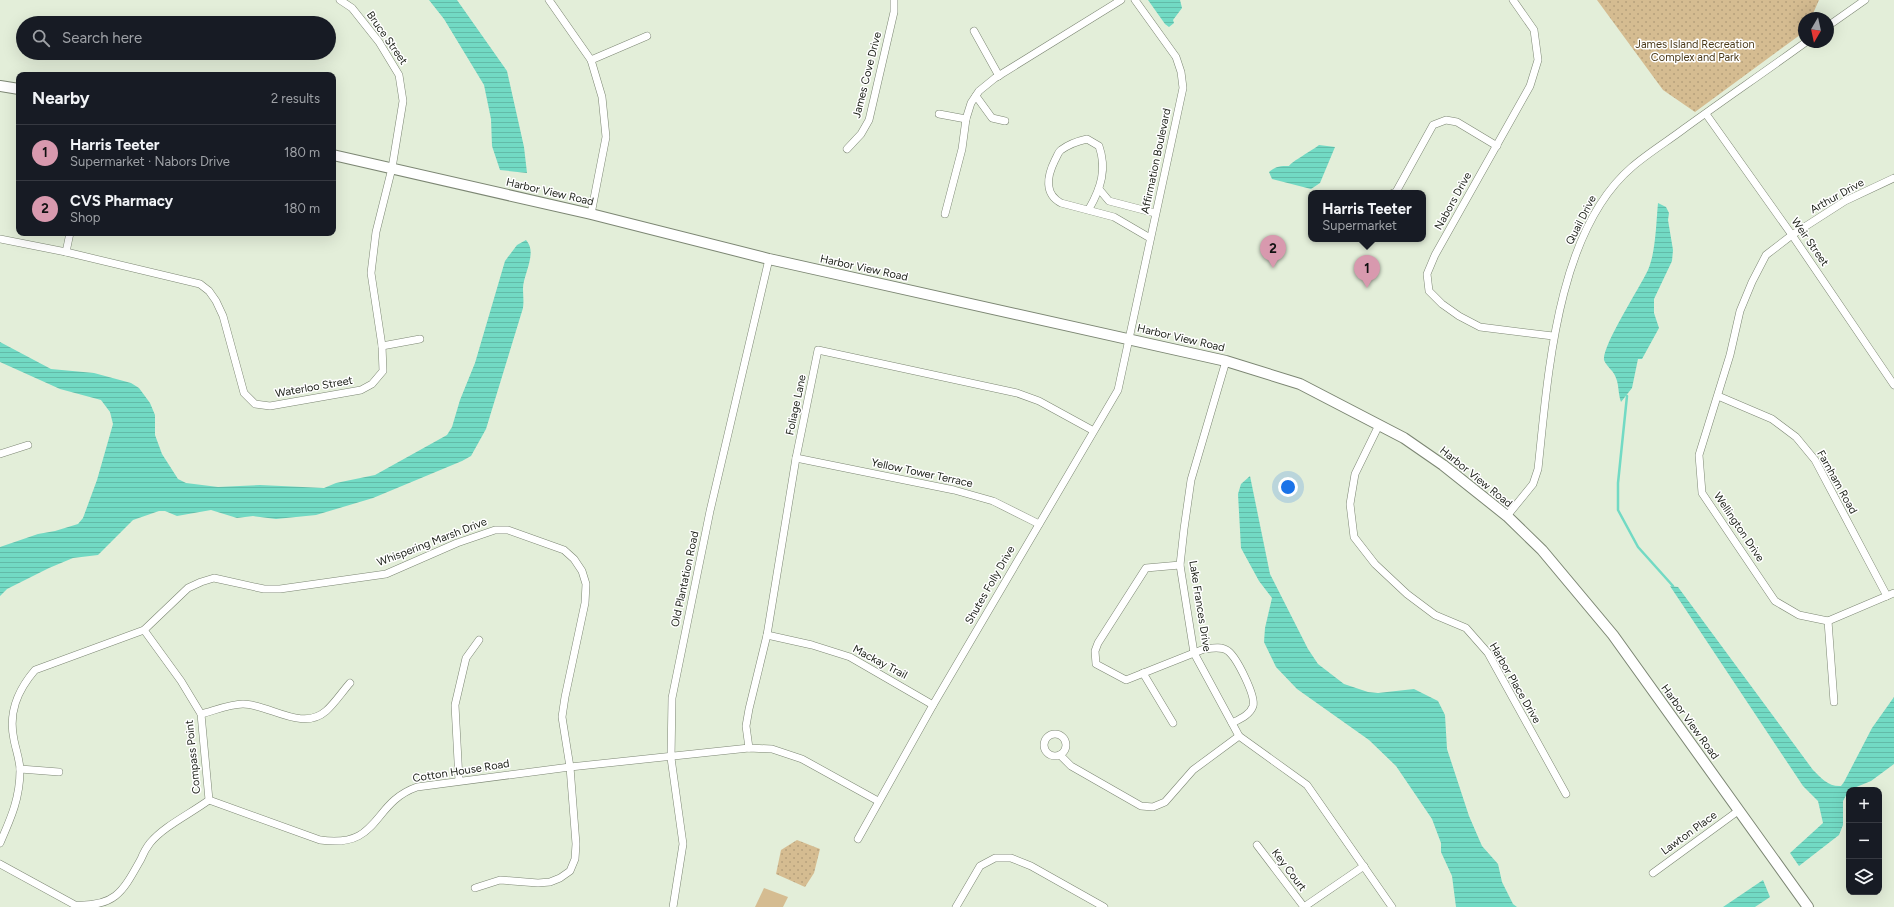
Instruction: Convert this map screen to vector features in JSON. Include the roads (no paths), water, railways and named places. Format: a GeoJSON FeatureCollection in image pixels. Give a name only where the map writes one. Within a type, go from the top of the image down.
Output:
{"type":"FeatureCollection","features":[{"type":"Feature","properties":{"kind":"main road"},"geometry":{"type":"LineString","coordinates":[[0,86],[16,89]]}},
{"type":"Feature","properties":{"kind":"main road","name":"Harbor View Road"},"geometry":{"type":"LineString","coordinates":[[336,156],[591,214],[769,259],[1226,361],[1300,384],[1379,425],[1427,453],[1506,516],[1542,550],[1608,629],[1808,907]]}},
{"type":"Feature","properties":{"kind":"street","name":"Bruce Street"},"geometry":{"type":"LineString","coordinates":[[340,0],[352,8],[379,42],[398,75],[403,101],[392,168]]}},
{"type":"Feature","properties":{"kind":"street"},"geometry":{"type":"LineString","coordinates":[[549,0],[591,60],[602,97],[606,137],[591,214]]}},
{"type":"Feature","properties":{"kind":"street","name":"James Cove Drive"},"geometry":{"type":"LineString","coordinates":[[847,149],[861,134],[869,120],[894,12],[894,0]]}},
{"type":"Feature","properties":{"kind":"street"},"geometry":{"type":"LineString","coordinates":[[945,214],[962,149],[966,119],[971,103],[979,91],[999,76],[1121,0]]}},
{"type":"Feature","properties":{"kind":"street","name":"Affirmation Boulevard"},"geometry":{"type":"LineString","coordinates":[[1128,338],[1183,88],[1181,72],[1176,57],[1134,0]]}},
{"type":"Feature","properties":{"kind":"street","name":"Nabors Drive"},"geometry":{"type":"LineString","coordinates":[[1513,0],[1534,30],[1538,60],[1530,86],[1436,255],[1427,274],[1428,291],[1442,304],[1480,328],[1554,336]]}},
{"type":"Feature","properties":{"kind":"street"},"geometry":{"type":"LineString","coordinates":[[1834,22],[1865,0]]}},
{"type":"Feature","properties":{"kind":"street"},"geometry":{"type":"LineString","coordinates":[[974,31],[999,76]]}},
{"type":"Feature","properties":{"kind":"street"},"geometry":{"type":"LineString","coordinates":[[591,60],[647,36]]}},
{"type":"Feature","properties":{"kind":"street","name":"Quail Drive"},"geometry":{"type":"LineString","coordinates":[[1506,516],[1533,484],[1538,470],[1554,336],[1561,303],[1580,242],[1606,196],[1631,168],[1798,48]]}},
{"type":"Feature","properties":{"kind":"street"},"geometry":{"type":"LineString","coordinates":[[976,96],[992,118],[1005,121]]}},
{"type":"Feature","properties":{"kind":"street"},"geometry":{"type":"LineString","coordinates":[[939,114],[966,119]]}},
{"type":"Feature","properties":{"kind":"street","name":"Weir Street"},"geometry":{"type":"LineString","coordinates":[[1706,114],[1792,235],[1894,385]]}},
{"type":"Feature","properties":{"kind":"street"},"geometry":{"type":"LineString","coordinates":[[1397,190],[1433,125],[1446,120],[1457,122],[1497,146]]}},
{"type":"Feature","properties":{"kind":"street"},"geometry":{"type":"LineString","coordinates":[[1089,209],[1099,189],[1104,169],[1103,158],[1099,146],[1087,139],[1076,141],[1060,150],[1050,170],[1049,192],[1054,199],[1061,203],[1089,209],[1100,215],[1114,217],[1150,238]]}},
{"type":"Feature","properties":{"kind":"street","name":"Waterloo Street"},"geometry":{"type":"LineString","coordinates":[[0,238],[200,284],[209,292],[223,316],[244,393],[255,404],[270,406],[361,390],[372,384],[383,371],[382,346],[371,273],[376,232],[392,168]]}},
{"type":"Feature","properties":{"kind":"street","name":"Arthur Drive"},"geometry":{"type":"LineString","coordinates":[[1792,235],[1845,201],[1894,178]]}},
{"type":"Feature","properties":{"kind":"street"},"geometry":{"type":"LineString","coordinates":[[1099,189],[1109,201],[1155,213]]}},
{"type":"Feature","properties":{"kind":"street","name":"Wellington Drive"},"geometry":{"type":"LineString","coordinates":[[1792,235],[1766,255],[1752,282],[1740,311],[1730,356],[1699,455],[1702,493],[1775,601],[1799,615],[1828,621]]}},
{"type":"Feature","properties":{"kind":"street"},"geometry":{"type":"LineString","coordinates":[[66,252],[69,236]]}},
{"type":"Feature","properties":{"kind":"street","name":"Old Plantation Road"},"geometry":{"type":"LineString","coordinates":[[673,907],[683,844],[671,758],[672,698],[710,511],[769,259]]}},
{"type":"Feature","properties":{"kind":"street","name":"Shutes Folly Drive"},"geometry":{"type":"LineString","coordinates":[[858,839],[878,801],[1092,430],[1118,390],[1128,338]]}},
{"type":"Feature","properties":{"kind":"street"},"geometry":{"type":"LineString","coordinates":[[382,346],[420,339]]}},
{"type":"Feature","properties":{"kind":"street","name":"Foliage Lane"},"geometry":{"type":"LineString","coordinates":[[749,748],[746,726],[767,635],[796,458],[818,350],[1017,394],[1039,401],[1092,430]]}},
{"type":"Feature","properties":{"kind":"street","name":"Lake Frances Drive"},"geometry":{"type":"LineString","coordinates":[[1226,361],[1191,480],[1180,565],[1194,653],[1239,736],[1307,785],[1392,907]]}},
{"type":"Feature","properties":{"kind":"street","name":"Farnham Road"},"geometry":{"type":"LineString","coordinates":[[1718,396],[1772,419],[1796,437],[1815,460],[1886,596]]}},
{"type":"Feature","properties":{"kind":"street","name":"Harbor Place Drive"},"geometry":{"type":"LineString","coordinates":[[1379,425],[1355,474],[1350,504],[1354,537],[1375,564],[1407,594],[1436,615],[1466,628],[1488,653],[1566,794]]}},
{"type":"Feature","properties":{"kind":"street"},"geometry":{"type":"LineString","coordinates":[[0,454],[28,446]]}},
{"type":"Feature","properties":{"kind":"street","name":"Yellow Tower Terrace"},"geometry":{"type":"LineString","coordinates":[[796,458],[954,490],[993,502],[1039,524]]}},
{"type":"Feature","properties":{"kind":"street","name":"Whispering Marsh Drive"},"geometry":{"type":"LineString","coordinates":[[0,843],[15,811],[20,769],[11,726],[13,712],[25,682],[35,670],[144,630],[188,588],[214,578],[264,589],[280,589],[386,574],[472,538],[495,530],[508,530],[564,550],[574,559],[582,571],[586,584],[585,603],[562,717],[570,767],[576,844],[575,860],[570,871],[560,878],[550,882],[538,884],[500,880],[475,888]]}},
{"type":"Feature","properties":{"kind":"street"},"geometry":{"type":"LineString","coordinates":[[1180,565],[1146,568],[1096,647],[1096,664],[1126,680],[1194,653],[1215,648],[1228,650],[1236,660],[1251,693],[1253,705],[1248,715],[1232,723]]}},
{"type":"Feature","properties":{"kind":"street"},"geometry":{"type":"LineString","coordinates":[[1834,702],[1828,621],[1894,593]]}},
{"type":"Feature","properties":{"kind":"street","name":"Compass Point"},"geometry":{"type":"LineString","coordinates":[[0,864],[75,905],[89,907],[103,905],[124,890],[149,844],[164,829],[190,814],[209,800],[201,714],[181,681],[144,630]]}},
{"type":"Feature","properties":{"kind":"street","name":"Mackay Trail"},"geometry":{"type":"LineString","coordinates":[[767,635],[812,645],[850,657],[933,705]]}},
{"type":"Feature","properties":{"kind":"street"},"geometry":{"type":"LineString","coordinates":[[459,780],[455,705],[466,658],[479,640]]}},
{"type":"Feature","properties":{"kind":"street"},"geometry":{"type":"LineString","coordinates":[[1143,674],[1173,723]]}},
{"type":"Feature","properties":{"kind":"street"},"geometry":{"type":"LineString","coordinates":[[201,714],[243,704],[272,710],[296,718],[314,718],[325,712],[350,683]]}},
{"type":"Feature","properties":{"kind":"street"},"geometry":{"type":"LineString","coordinates":[[1060,755],[1071,766],[1141,806],[1153,807],[1165,802],[1193,770],[1239,736]]}},
{"type":"Feature","properties":{"kind":"street","name":"Cotton House Road"},"geometry":{"type":"LineString","coordinates":[[209,800],[320,840],[334,842],[347,841],[367,831],[395,798],[406,791],[417,787],[459,780],[570,767],[671,758],[749,748],[772,749],[802,759],[878,801]]}},
{"type":"Feature","properties":{"kind":"street"},"geometry":{"type":"LineString","coordinates":[[20,769],[59,772]]}},
{"type":"Feature","properties":{"kind":"street","name":"Lawton Place"},"geometry":{"type":"LineString","coordinates":[[1653,873],[1738,811]]}},
{"type":"Feature","properties":{"kind":"street","name":"Key Court"},"geometry":{"type":"LineString","coordinates":[[1257,845],[1304,907]]}},
{"type":"Feature","properties":{"kind":"street"},"geometry":{"type":"LineString","coordinates":[[956,907],[980,866],[995,858],[1011,858],[1030,866],[1104,907]]}},
{"type":"Feature","properties":{"kind":"street"},"geometry":{"type":"LineString","coordinates":[[1304,907],[1364,866]]}},
{"type":"Feature","properties":{"kind":"water"},"geometry":{"type":"Polygon","coordinates":[[[429,0],[457,0],[507,71],[524,147],[527,173],[500,170],[492,146],[491,119],[484,85],[444,19],[429,0]]]}},
{"type":"Feature","properties":{"kind":"water"},"geometry":{"type":"Polygon","coordinates":[[[1148,0],[1180,0],[1182,8],[1173,20],[1174,23],[1169,27],[1165,24],[1148,0]]]}},
{"type":"Feature","properties":{"kind":"water"},"geometry":{"type":"Polygon","coordinates":[[[1319,145],[1335,147],[1320,183],[1311,189],[1272,179],[1269,172],[1278,167],[1289,166],[1319,145]]]}},
{"type":"Feature","properties":{"kind":"water"},"geometry":{"type":"Polygon","coordinates":[[[1658,203],[1666,207],[1669,213],[1668,220],[1673,250],[1672,261],[1654,299],[1654,313],[1659,328],[1642,359],[1638,359],[1632,388],[1621,402],[1615,375],[1604,360],[1605,353],[1615,330],[1651,263],[1658,203]]]}},
{"type":"Feature","properties":{"kind":"water"},"geometry":{"type":"Polygon","coordinates":[[[526,240],[531,251],[523,289],[523,308],[486,429],[471,456],[373,498],[316,515],[276,519],[253,516],[237,518],[211,510],[177,516],[165,511],[159,511],[133,520],[98,555],[73,558],[49,568],[7,589],[0,596],[0,547],[38,534],[55,531],[78,524],[83,518],[97,480],[113,424],[110,412],[101,400],[60,389],[0,362],[0,342],[51,369],[94,373],[131,383],[139,388],[150,403],[155,415],[155,435],[162,454],[178,479],[186,483],[218,487],[260,485],[324,488],[336,483],[375,475],[447,435],[452,427],[460,400],[475,363],[505,261],[517,245],[526,240]]]}},
{"type":"Feature","properties":{"kind":"water"},"geometry":{"type":"Polygon","coordinates":[[[1250,476],[1270,574],[1308,649],[1318,664],[1344,684],[1368,692],[1378,693],[1414,689],[1438,701],[1445,715],[1447,749],[1469,816],[1482,846],[1498,864],[1502,882],[1513,904],[1517,907],[1456,907],[1452,876],[1441,852],[1441,843],[1432,819],[1396,766],[1369,740],[1297,689],[1276,667],[1264,642],[1265,628],[1272,598],[1259,581],[1241,548],[1238,494],[1241,484],[1250,476]]]}},
{"type":"Feature","properties":{"kind":"water"},"geometry":{"type":"Polygon","coordinates":[[[1670,586],[1678,587],[1813,770],[1822,779],[1833,785],[1841,786],[1844,782],[1872,728],[1894,697],[1894,764],[1871,781],[1856,787],[1846,787],[1846,796],[1843,801],[1843,825],[1839,835],[1799,866],[1790,853],[1823,823],[1818,801],[1803,786],[1670,586]]]}},
{"type":"Feature","properties":{"kind":"water"},"geometry":{"type":"Polygon","coordinates":[[[1763,880],[1770,897],[1755,907],[1723,907],[1763,880]]]}},
{"type":"Feature","properties":{"kind":"waterway"},"geometry":{"type":"LineString","coordinates":[[1627,396],[1618,483],[1618,510],[1638,547],[1673,586]]}},
{"type":"Feature","properties":{"kind":"place","name":"CVS Pharmacy"},"geometry":{"type":"Point","coordinates":[1273,268]}},
{"type":"Feature","properties":{"kind":"place","name":"Harris Teeter"},"geometry":{"type":"Point","coordinates":[1367,288]}},
{"type":"Feature","properties":{"kind":"park label","name":"James Island Recreation Complex and Park"},"geometry":{"type":"Point","coordinates":[1695,50]}}]}
